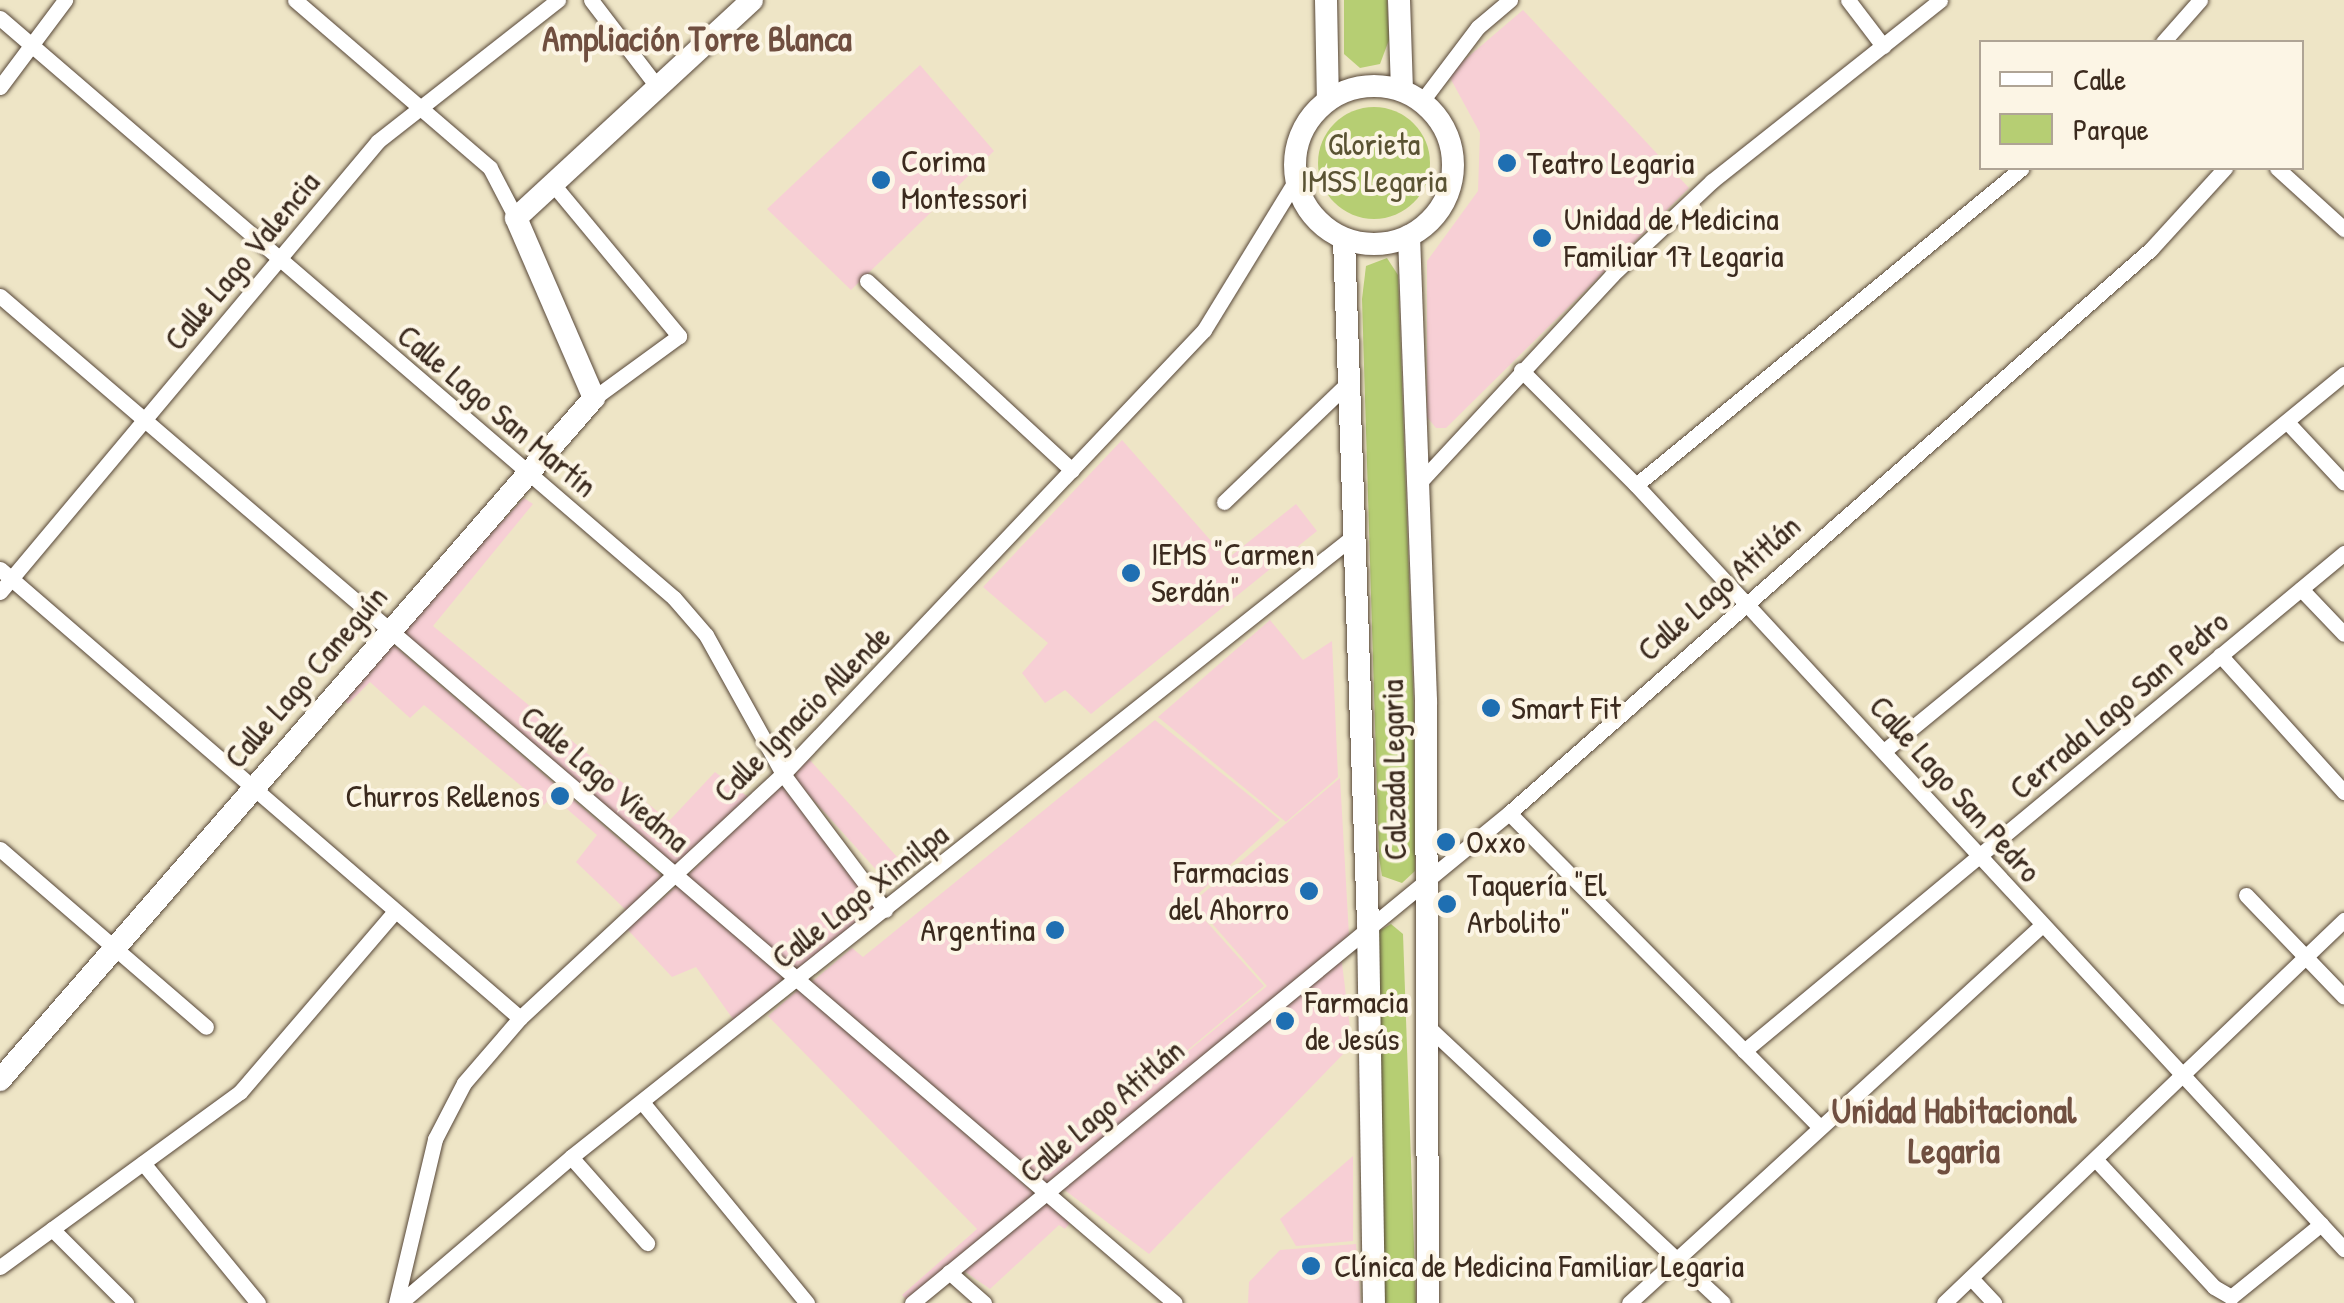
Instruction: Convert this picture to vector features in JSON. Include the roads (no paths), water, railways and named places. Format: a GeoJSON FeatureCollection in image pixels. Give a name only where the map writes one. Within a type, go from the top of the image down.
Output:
{"type":"FeatureCollection","features":[{"type":"Feature","properties":{"kind":"main road"},"geometry":{"type":"LineString","coordinates":[[1326,0],[1328,100]]}},
{"type":"Feature","properties":{"kind":"main road"},"geometry":{"type":"LineString","coordinates":[[1399,0],[1412,96],[1448,138],[1451,183],[1435,214],[1409,236],[1376,244],[1344,238],[1321,225],[1296,180],[1300,136],[1328,100],[1356,87],[1412,96]]}},
{"type":"Feature","properties":{"kind":"main road"},"geometry":{"type":"LineString","coordinates":[[594,398],[516,218],[748,1]]}},
{"type":"Feature","properties":{"kind":"main road","name":"Calzada Legaria"},"geometry":{"type":"LineString","coordinates":[[1409,236],[1428,878],[1428,1303]]}},
{"type":"Feature","properties":{"kind":"main road","name":"Calzada Legaria"},"geometry":{"type":"LineString","coordinates":[[1344,238],[1368,924],[1374,1303]]}},
{"type":"Feature","properties":{"kind":"main road","name":"Calle Lago Caneguín"},"geometry":{"type":"LineString","coordinates":[[0,1080],[525,471],[594,398]]}},
{"type":"Feature","properties":{"kind":"street"},"geometry":{"type":"LineString","coordinates":[[0,86],[65,0]]}},
{"type":"Feature","properties":{"kind":"street"},"geometry":{"type":"LineString","coordinates":[[295,0],[490,168],[516,218]]}},
{"type":"Feature","properties":{"kind":"street","name":"Calle Lago Valencia"},"geometry":{"type":"LineString","coordinates":[[4,580],[145,421],[378,140],[558,0]]}},
{"type":"Feature","properties":{"kind":"street"},"geometry":{"type":"LineString","coordinates":[[590,0],[659,88]]}},
{"type":"Feature","properties":{"kind":"street"},"geometry":{"type":"LineString","coordinates":[[1412,96],[1478,27],[1510,0]]}},
{"type":"Feature","properties":{"kind":"street"},"geometry":{"type":"LineString","coordinates":[[1848,0],[1882,46]]}},
{"type":"Feature","properties":{"kind":"street"},"geometry":{"type":"LineString","coordinates":[[1419,483],[1521,370],[1712,182],[1940,0]]}},
{"type":"Feature","properties":{"kind":"street"},"geometry":{"type":"LineString","coordinates":[[2164,40],[2200,0]]}},
{"type":"Feature","properties":{"kind":"street","name":"Calle Lago San Martín"},"geometry":{"type":"LineString","coordinates":[[0,18],[674,598],[706,635],[783,774],[886,910]]}},
{"type":"Feature","properties":{"kind":"street"},"geometry":{"type":"LineString","coordinates":[[1636,485],[2020,170]]}},
{"type":"Feature","properties":{"kind":"street","name":"Calle Lago Atitlán"},"geometry":{"type":"LineString","coordinates":[[912,1303],[1368,924],[1508,813],[1743,602],[2151,249],[2224,170]]}},
{"type":"Feature","properties":{"kind":"street"},"geometry":{"type":"LineString","coordinates":[[2280,170],[2344,229]]}},
{"type":"Feature","properties":{"kind":"street","name":"Calle Ignacio Allende"},"geometry":{"type":"LineString","coordinates":[[398,1303],[443,1119],[464,1082],[520,1018],[678,877],[783,774],[1204,330],[1296,180]]}},
{"type":"Feature","properties":{"kind":"street","name":"Calle Lago Caneguín"},"geometry":{"type":"LineString","coordinates":[[552,183],[679,336],[594,398]]}},
{"type":"Feature","properties":{"kind":"street"},"geometry":{"type":"LineString","coordinates":[[867,281],[1072,470]]}},
{"type":"Feature","properties":{"kind":"street","name":"Calle Lago Viedma"},"geometry":{"type":"LineString","coordinates":[[0,296],[1175,1303]]}},
{"type":"Feature","properties":{"kind":"street","name":"Calle Lago San Pedro"},"geometry":{"type":"LineString","coordinates":[[1521,370],[1636,485],[2344,1249]]}},
{"type":"Feature","properties":{"kind":"street"},"geometry":{"type":"LineString","coordinates":[[1884,751],[2344,374]]}},
{"type":"Feature","properties":{"kind":"street"},"geometry":{"type":"LineString","coordinates":[[1224,502],[1351,380]]}},
{"type":"Feature","properties":{"kind":"street"},"geometry":{"type":"LineString","coordinates":[[2286,422],[2344,483]]}},
{"type":"Feature","properties":{"kind":"street","name":"Calle Lago Ximilpa"},"geometry":{"type":"LineString","coordinates":[[398,1303],[571,1158],[1354,536]]}},
{"type":"Feature","properties":{"kind":"street","name":"Cerrada Lago San Pedro"},"geometry":{"type":"LineString","coordinates":[[1744,1051],[2344,553]]}},
{"type":"Feature","properties":{"kind":"street"},"geometry":{"type":"LineString","coordinates":[[4,580],[254,788],[520,1018]]}},
{"type":"Feature","properties":{"kind":"street"},"geometry":{"type":"LineString","coordinates":[[2301,589],[2344,634]]}},
{"type":"Feature","properties":{"kind":"street"},"geometry":{"type":"LineString","coordinates":[[2220,655],[2344,792]]}},
{"type":"Feature","properties":{"kind":"street"},"geometry":{"type":"LineString","coordinates":[[1508,813],[1820,1126]]}},
{"type":"Feature","properties":{"kind":"street"},"geometry":{"type":"LineString","coordinates":[[0,848],[206,1027]]}},
{"type":"Feature","properties":{"kind":"street"},"geometry":{"type":"LineString","coordinates":[[2246,895],[2344,997]]}},
{"type":"Feature","properties":{"kind":"street"},"geometry":{"type":"LineString","coordinates":[[0,1267],[144,1163],[263,1069],[395,910]]}},
{"type":"Feature","properties":{"kind":"street"},"geometry":{"type":"LineString","coordinates":[[1944,1303],[2098,1161],[2344,920]]}},
{"type":"Feature","properties":{"kind":"street"},"geometry":{"type":"LineString","coordinates":[[1629,1303],[2042,926]]}},
{"type":"Feature","properties":{"kind":"street"},"geometry":{"type":"LineString","coordinates":[[1427,1026],[1724,1303]]}},
{"type":"Feature","properties":{"kind":"street"},"geometry":{"type":"LineString","coordinates":[[642,1102],[807,1303]]}},
{"type":"Feature","properties":{"kind":"street"},"geometry":{"type":"LineString","coordinates":[[571,1158],[648,1243]]}},
{"type":"Feature","properties":{"kind":"street"},"geometry":{"type":"LineString","coordinates":[[2098,1161],[2214,1287],[2231,1296],[2321,1224]]}},
{"type":"Feature","properties":{"kind":"street"},"geometry":{"type":"LineString","coordinates":[[144,1163],[258,1303]]}},
{"type":"Feature","properties":{"kind":"street"},"geometry":{"type":"LineString","coordinates":[[52,1229],[126,1303]]}},
{"type":"Feature","properties":{"kind":"street"},"geometry":{"type":"LineString","coordinates":[[949,1272],[984,1303]]}},
{"type":"Feature","properties":{"kind":"street"},"geometry":{"type":"LineString","coordinates":[[1971,1278],[1994,1303]]}},
{"type":"Feature","properties":{"kind":"place","name":"Teatro Legaria"},"geometry":{"type":"Point","coordinates":[1507,163]}},
{"type":"Feature","properties":{"kind":"place","name":"Corima Montessori"},"geometry":{"type":"Point","coordinates":[881,180]}},
{"type":"Feature","properties":{"kind":"place","name":"Unidad de Medicina Familiar 17 Legaria"},"geometry":{"type":"Point","coordinates":[1542,238]}},
{"type":"Feature","properties":{"kind":"place","name":"IEMS \"Carmen Serdán\""},"geometry":{"type":"Point","coordinates":[1131,573]}},
{"type":"Feature","properties":{"kind":"place","name":"Smart Fit"},"geometry":{"type":"Point","coordinates":[1491,708]}},
{"type":"Feature","properties":{"kind":"place","name":"Churros Rellenos"},"geometry":{"type":"Point","coordinates":[560,796]}},
{"type":"Feature","properties":{"kind":"place","name":"Oxxo"},"geometry":{"type":"Point","coordinates":[1446,842]}},
{"type":"Feature","properties":{"kind":"place","name":"Farmacias del Ahorro"},"geometry":{"type":"Point","coordinates":[1309,891]}},
{"type":"Feature","properties":{"kind":"place","name":"Taquería \"El Arbolito\""},"geometry":{"type":"Point","coordinates":[1447,904]}},
{"type":"Feature","properties":{"kind":"place","name":"Argentina"},"geometry":{"type":"Point","coordinates":[1055,930]}},
{"type":"Feature","properties":{"kind":"place","name":"Farmacia de Jesús"},"geometry":{"type":"Point","coordinates":[1285,1021]}},
{"type":"Feature","properties":{"kind":"place","name":"Clínica de Medicina Familiar Legaria"},"geometry":{"type":"Point","coordinates":[1311,1266]}},
{"type":"Feature","properties":{"kind":"district","name":"Ampliación Torre Blanca"},"geometry":{"type":"Point","coordinates":[697,39]}},
{"type":"Feature","properties":{"kind":"district","name":"Unidad Habitacional Legaria"},"geometry":{"type":"Point","coordinates":[1954,1131]}},
{"type":"Feature","properties":{"kind":"park label","name":"Glorieta IMSS Legaria"},"geometry":{"type":"Point","coordinates":[1374,164]}}]}
